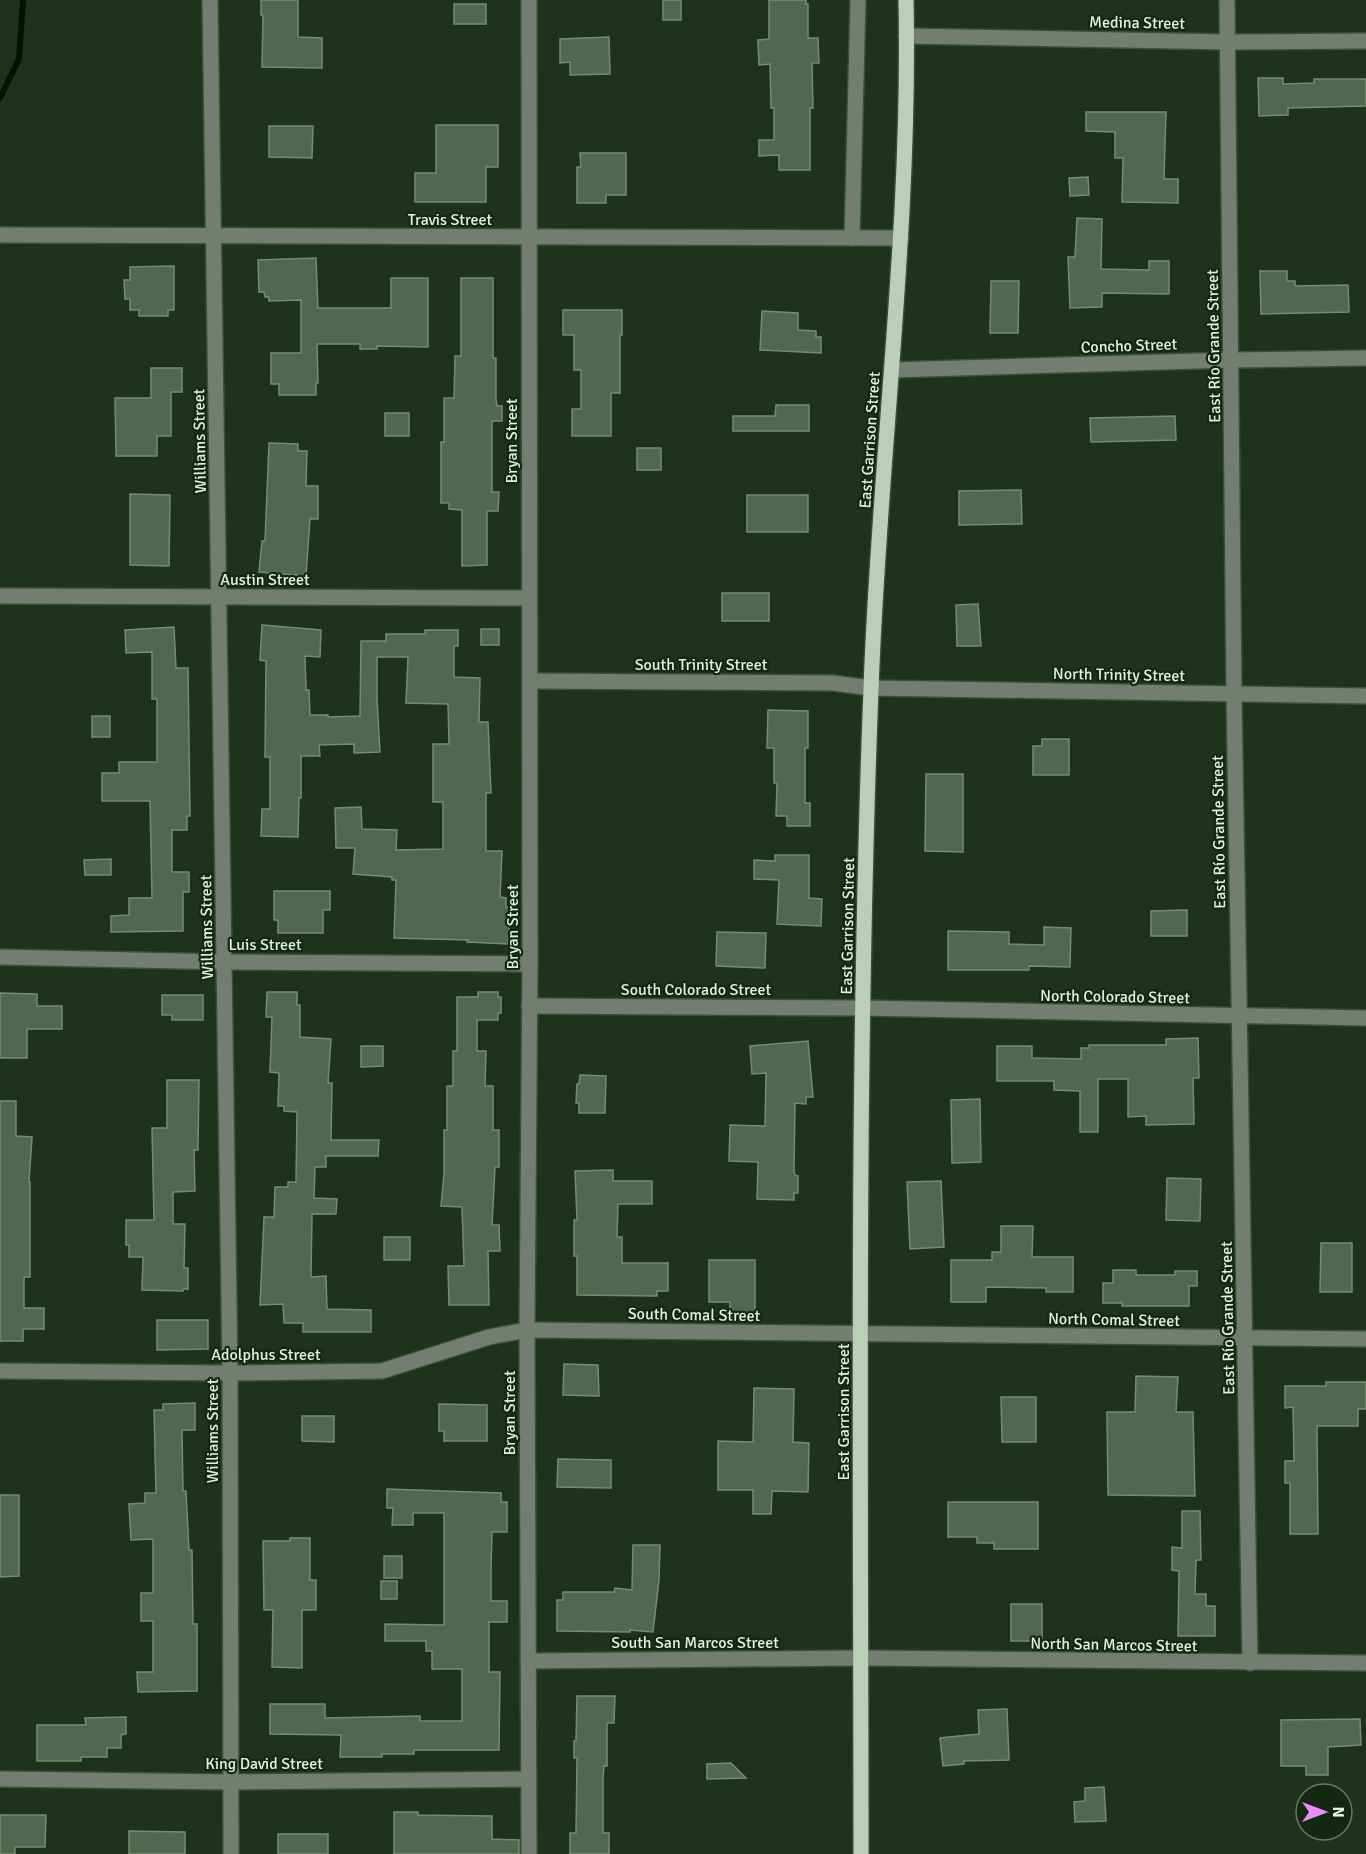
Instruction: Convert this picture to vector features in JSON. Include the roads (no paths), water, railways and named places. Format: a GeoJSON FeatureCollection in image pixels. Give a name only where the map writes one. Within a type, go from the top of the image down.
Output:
{"type":"FeatureCollection","features":[{"type":"Feature","properties":{"kind":"main road","name":"East Garrison Street"},"geometry":{"type":"LineString","coordinates":[[861,1854],[863,1008],[871,688],[878,547],[901,238],[906,0]]}},
{"type":"Feature","properties":{"kind":"street","name":"Williams Street"},"geometry":{"type":"LineString","coordinates":[[210,0],[230,1373],[231,1854]]}},
{"type":"Feature","properties":{"kind":"street","name":"Bryan Street"},"geometry":{"type":"LineString","coordinates":[[529,0],[530,1006],[527,1330],[529,1854]]}},
{"type":"Feature","properties":{"kind":"street"},"geometry":{"type":"LineString","coordinates":[[852,238],[858,0]]}},
{"type":"Feature","properties":{"kind":"street","name":"East Río Grande Street"},"geometry":{"type":"LineString","coordinates":[[1227,0],[1234,693],[1250,1663]]}},
{"type":"Feature","properties":{"kind":"street","name":"Medina Street"},"geometry":{"type":"LineString","coordinates":[[906,36],[1228,42],[1366,41]]}},
{"type":"Feature","properties":{"kind":"street","name":"Travis Street"},"geometry":{"type":"LineString","coordinates":[[0,235],[901,238]]}},
{"type":"Feature","properties":{"kind":"street","name":"Concho Street"},"geometry":{"type":"LineString","coordinates":[[892,370],[1366,358]]}},
{"type":"Feature","properties":{"kind":"street","name":"Austin Street"},"geometry":{"type":"LineString","coordinates":[[0,596],[530,598]]}},
{"type":"Feature","properties":{"kind":"street","name":"South Trinity Street"},"geometry":{"type":"LineString","coordinates":[[530,681],[833,683],[871,688]]}},
{"type":"Feature","properties":{"kind":"street","name":"North Trinity Street"},"geometry":{"type":"LineString","coordinates":[[871,688],[1366,696]]}},
{"type":"Feature","properties":{"kind":"street","name":"Luis Street"},"geometry":{"type":"LineString","coordinates":[[0,957],[225,962],[530,964]]}},
{"type":"Feature","properties":{"kind":"street","name":"South Colorado Street"},"geometry":{"type":"LineString","coordinates":[[530,1006],[863,1008]]}},
{"type":"Feature","properties":{"kind":"street","name":"North Colorado Street"},"geometry":{"type":"LineString","coordinates":[[863,1008],[1366,1018]]}},
{"type":"Feature","properties":{"kind":"street","name":"Adolphus Street"},"geometry":{"type":"LineString","coordinates":[[0,1371],[230,1373],[382,1371],[489,1337],[527,1330]]}},
{"type":"Feature","properties":{"kind":"street","name":"South Comal Street"},"geometry":{"type":"LineString","coordinates":[[527,1330],[861,1334]]}},
{"type":"Feature","properties":{"kind":"street","name":"North Comal Street"},"geometry":{"type":"LineString","coordinates":[[861,1334],[1366,1339]]}},
{"type":"Feature","properties":{"kind":"street","name":"South San Marcos Street"},"geometry":{"type":"LineString","coordinates":[[528,1661],[861,1659]]}},
{"type":"Feature","properties":{"kind":"street","name":"North San Marcos Street"},"geometry":{"type":"LineString","coordinates":[[861,1659],[1366,1663]]}},
{"type":"Feature","properties":{"kind":"street","name":"King David Street"},"geometry":{"type":"LineString","coordinates":[[0,1779],[230,1782],[528,1779]]}},
{"type":"Feature","properties":{"kind":"waterway"},"geometry":{"type":"LineString","coordinates":[[0,98],[19,59],[23,0]]}}]}
